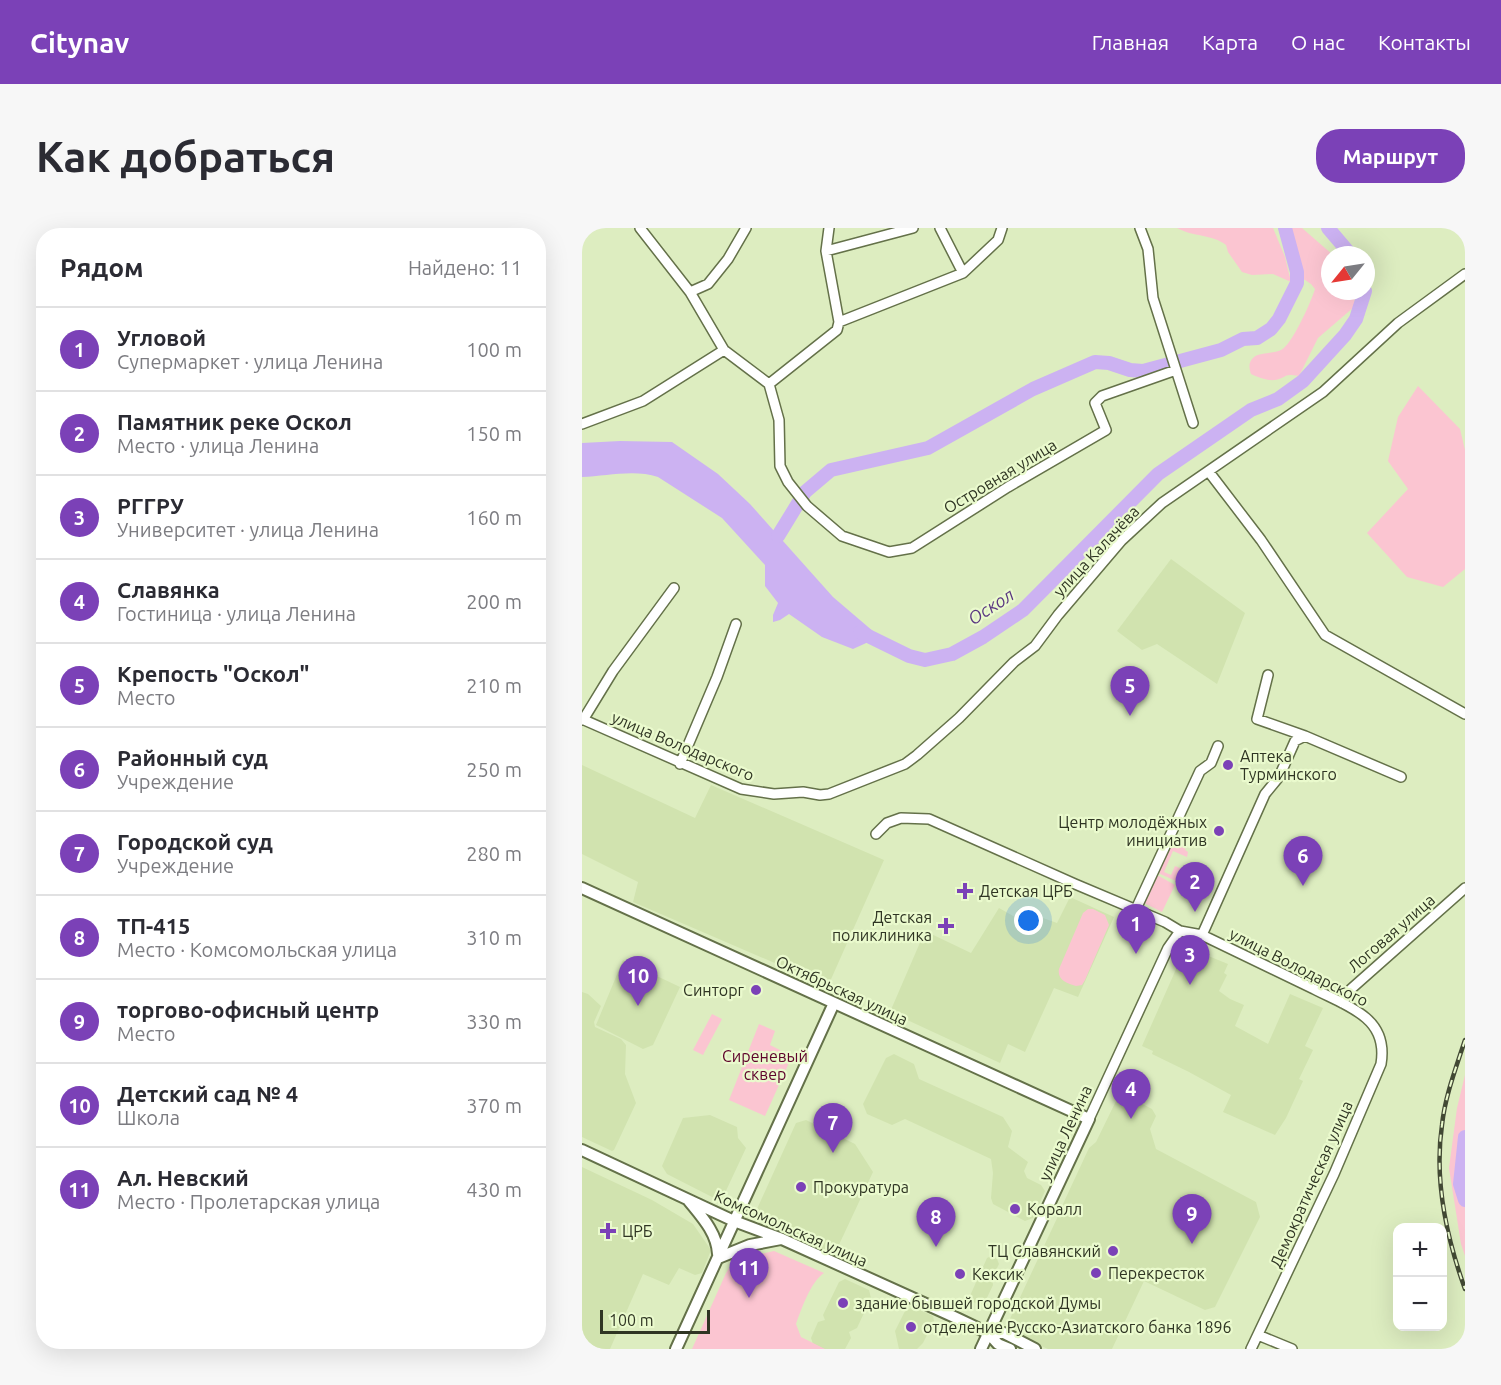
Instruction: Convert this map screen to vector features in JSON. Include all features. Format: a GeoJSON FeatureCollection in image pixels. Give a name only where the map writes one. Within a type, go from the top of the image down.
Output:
{"type":"FeatureCollection","features":[{"type":"Feature","properties":{"kind":"main road","name":"Октябрьская улица"},"geometry":{"type":"LineString","coordinates":[[582,890],[1089,1119]]}},
{"type":"Feature","properties":{"kind":"main road"},"geometry":{"type":"LineString","coordinates":[[676,1349],[834,1004]]}},
{"type":"Feature","properties":{"kind":"main road","name":"улица Ленина"},"geometry":{"type":"LineString","coordinates":[[981,1349],[1089,1119]]}},
{"type":"Feature","properties":{"kind":"main road","name":"Комсомольская улица"},"geometry":{"type":"LineString","coordinates":[[582,1150],[734,1221],[782,1239],[988,1333]]}},
{"type":"Feature","properties":{"kind":"main road"},"geometry":{"type":"LineString","coordinates":[[686,1199],[704,1220],[717,1243],[718,1258]]}},
{"type":"Feature","properties":{"kind":"main road"},"geometry":{"type":"LineString","coordinates":[[718,1258],[750,1245],[782,1239]]}},
{"type":"Feature","properties":{"kind":"main road"},"geometry":{"type":"LineString","coordinates":[[988,1333],[998,1344],[1010,1349]]}},
{"type":"Feature","properties":{"kind":"main road"},"geometry":{"type":"LineString","coordinates":[[988,1333],[1004,1333],[1035,1349]]}},
{"type":"Feature","properties":{"kind":"street"},"geometry":{"type":"LineString","coordinates":[[640,228],[690,292],[724,350],[769,384],[837,330],[839,322],[826,251],[829,228]]}},
{"type":"Feature","properties":{"kind":"street"},"geometry":{"type":"LineString","coordinates":[[690,292],[708,284],[728,259],[746,228]]}},
{"type":"Feature","properties":{"kind":"street"},"geometry":{"type":"LineString","coordinates":[[826,251],[913,228]]}},
{"type":"Feature","properties":{"kind":"street"},"geometry":{"type":"LineString","coordinates":[[940,228],[963,273]]}},
{"type":"Feature","properties":{"kind":"street"},"geometry":{"type":"LineString","coordinates":[[839,322],[963,273],[998,240],[1002,228]]}},
{"type":"Feature","properties":{"kind":"street"},"geometry":{"type":"LineString","coordinates":[[1140,228],[1148,249],[1153,298],[1193,423]]}},
{"type":"Feature","properties":{"kind":"street","name":"улица Калачёва"},"geometry":{"type":"LineString","coordinates":[[774,794],[803,792],[829,794],[905,764],[959,718],[1014,662],[1035,645],[1121,542],[1162,503],[1323,392],[1398,323],[1465,274]]}},
{"type":"Feature","properties":{"kind":"street"},"geometry":{"type":"LineString","coordinates":[[582,424],[643,401],[724,350]]}},
{"type":"Feature","properties":{"kind":"street","name":"Островная улица"},"geometry":{"type":"LineString","coordinates":[[769,384],[779,420],[780,466],[795,492],[807,506],[843,536],[888,552],[912,548],[1008,487],[1106,430],[1095,403],[1102,396],[1174,365]]}},
{"type":"Feature","properties":{"kind":"street"},"geometry":{"type":"LineString","coordinates":[[1209,472],[1261,540],[1325,635],[1465,714]]}},
{"type":"Feature","properties":{"kind":"street"},"geometry":{"type":"LineString","coordinates":[[582,719],[613,670],[674,588]]}},
{"type":"Feature","properties":{"kind":"street"},"geometry":{"type":"LineString","coordinates":[[680,764],[717,677],[736,624]]}},
{"type":"Feature","properties":{"kind":"street"},"geometry":{"type":"LineString","coordinates":[[1268,675],[1257,719],[1305,736],[1401,777]]}},
{"type":"Feature","properties":{"kind":"street","name":"улица Володарского"},"geometry":{"type":"LineString","coordinates":[[582,719],[741,789],[774,794]]}},
{"type":"Feature","properties":{"kind":"street"},"geometry":{"type":"LineString","coordinates":[[1202,935],[1265,794],[1279,777],[1295,741],[1305,736]]}},
{"type":"Feature","properties":{"kind":"street"},"geometry":{"type":"LineString","coordinates":[[1136,909],[1200,771],[1211,763],[1218,746]]}},
{"type":"Feature","properties":{"kind":"street","name":"улица Володарского"},"geometry":{"type":"LineString","coordinates":[[876,834],[887,823],[901,818],[929,819],[1136,909],[1180,931],[1202,935],[1342,1003],[1366,1018],[1375,1028]]}},
{"type":"Feature","properties":{"kind":"street","name":"Логовая улица"},"geometry":{"type":"LineString","coordinates":[[1342,1003],[1351,989],[1465,888]]}},
{"type":"Feature","properties":{"kind":"street","name":"улица Ленина"},"geometry":{"type":"LineString","coordinates":[[1089,1119],[1168,948],[1180,931]]}},
{"type":"Feature","properties":{"kind":"street","name":"Демократическая улица"},"geometry":{"type":"LineString","coordinates":[[1251,1349],[1334,1174],[1381,1064],[1383,1052],[1381,1039],[1375,1028]]}},
{"type":"Feature","properties":{"kind":"street"},"geometry":{"type":"LineString","coordinates":[[1258,1335],[1292,1349]]}},
{"type":"Feature","properties":{"kind":"shaded area"},"geometry":{"type":"Polygon","coordinates":[[[672,442],[718,474],[750,504],[833,597],[874,632],[875,639],[853,649],[822,637],[789,614],[773,622],[778,603],[765,586],[765,565],[722,518],[658,477],[630,473],[582,477],[582,443],[672,442]]]}},
{"type":"Feature","properties":{"kind":"shaded area"},"geometry":{"type":"Polygon","coordinates":[[[1171,559],[1245,613],[1217,684],[1157,644],[1142,650],[1117,631],[1171,559]]]}},
{"type":"Feature","properties":{"kind":"shaded area"},"geometry":{"type":"Polygon","coordinates":[[[582,765],[695,818],[711,785],[884,860],[828,986],[633,902],[638,882],[582,854],[582,765]]]}},
{"type":"Feature","properties":{"kind":"shaded area"},"geometry":{"type":"Polygon","coordinates":[[[1070,897],[1114,917],[1078,997],[1054,988],[1025,1052],[1008,1044],[1000,1063],[890,1012],[925,931],[971,953],[999,908],[1015,917],[1018,909],[1057,923],[1070,897]]]}},
{"type":"Feature","properties":{"kind":"shaded area"},"geometry":{"type":"Polygon","coordinates":[[[1196,951],[1228,964],[1224,973],[1227,975],[1219,991],[1244,1005],[1235,1026],[1268,1044],[1290,994],[1323,1008],[1305,1046],[1313,1050],[1299,1079],[1303,1081],[1286,1118],[1275,1135],[1223,1112],[1231,1095],[1152,1054],[1153,1051],[1142,1046],[1181,958],[1190,958],[1196,951]]]}},
{"type":"Feature","properties":{"kind":"shaded area"},"geometry":{"type":"Polygon","coordinates":[[[623,960],[680,987],[653,1045],[643,1049],[596,1025],[623,960]]]}},
{"type":"Feature","properties":{"kind":"shaded area"},"geometry":{"type":"Polygon","coordinates":[[[582,992],[588,994],[601,1006],[594,1022],[595,1027],[621,1039],[626,1045],[625,1074],[636,1103],[612,1151],[582,1137],[582,992]]]}},
{"type":"Feature","properties":{"kind":"shaded area"},"geometry":{"type":"Polygon","coordinates":[[[894,1054],[914,1064],[919,1079],[1003,1117],[1012,1131],[1008,1147],[1028,1162],[1024,1171],[1027,1178],[1041,1185],[1045,1191],[1033,1218],[1025,1221],[993,1204],[991,1159],[905,1119],[892,1125],[867,1114],[863,1104],[886,1058],[894,1054]]]}},
{"type":"Feature","properties":{"kind":"shaded area"},"geometry":{"type":"Polygon","coordinates":[[[1125,1095],[1152,1109],[1156,1116],[1150,1129],[1156,1149],[1256,1202],[1260,1217],[1215,1307],[1205,1310],[1144,1281],[1112,1349],[1048,1349],[1010,1332],[1008,1323],[1059,1214],[1065,1210],[1063,1204],[1089,1148],[1096,1142],[1117,1099],[1125,1095]]]}},
{"type":"Feature","properties":{"kind":"shaded area"},"geometry":{"type":"Polygon","coordinates":[[[710,1115],[737,1127],[738,1138],[746,1148],[724,1195],[712,1197],[667,1174],[662,1166],[683,1118],[710,1115]]]}},
{"type":"Feature","properties":{"kind":"shaded area"},"geometry":{"type":"Polygon","coordinates":[[[806,1120],[855,1144],[873,1172],[837,1249],[828,1253],[764,1221],[757,1209],[796,1123],[806,1120]]]}},
{"type":"Feature","properties":{"kind":"shaded area","name":"ЦРБ"},"geometry":{"type":"Polygon","coordinates":[[[582,1167],[652,1200],[693,1224],[711,1250],[702,1273],[695,1275],[679,1268],[669,1285],[643,1274],[610,1349],[582,1349],[582,1167]]]}},
{"type":"Feature","properties":{"kind":"shaded area"},"geometry":{"type":"Polygon","coordinates":[[[991,1256],[997,1259],[999,1264],[992,1278],[993,1285],[985,1302],[980,1305],[969,1298],[987,1258],[991,1256]]]}},
{"type":"Feature","properties":{"kind":"shaded area"},"geometry":{"type":"Polygon","coordinates":[[[845,1279],[869,1290],[871,1298],[857,1328],[849,1332],[851,1338],[845,1349],[817,1349],[811,1338],[818,1322],[825,1320],[823,1315],[839,1282],[845,1279]]]}},
{"type":"Feature","properties":{"kind":"shaded area"},"geometry":{"type":"Polygon","coordinates":[[[913,1307],[933,1316],[934,1321],[923,1343],[917,1349],[899,1349],[895,1331],[905,1311],[913,1307]]]}},
{"type":"Feature","properties":{"kind":"green space"},"geometry":{"type":"Polygon","coordinates":[[[1177,228],[1273,228],[1285,257],[1291,282],[1273,274],[1252,275],[1242,272],[1228,252],[1226,245],[1221,241],[1177,228]]]}},
{"type":"Feature","properties":{"kind":"green space"},"geometry":{"type":"Polygon","coordinates":[[[1286,228],[1302,228],[1323,246],[1321,300],[1354,300],[1354,307],[1318,338],[1299,376],[1288,375],[1269,380],[1251,374],[1249,367],[1251,361],[1257,355],[1278,351],[1285,346],[1301,322],[1315,289],[1302,278],[1296,253],[1286,228]]]}},
{"type":"Feature","properties":{"kind":"green space"},"geometry":{"type":"Polygon","coordinates":[[[1418,386],[1460,429],[1465,450],[1465,569],[1443,587],[1407,577],[1367,533],[1408,489],[1388,461],[1398,417],[1418,386]]]}},
{"type":"Feature","properties":{"kind":"green space"},"geometry":{"type":"Polygon","coordinates":[[[1172,834],[1188,842],[1185,850],[1188,852],[1187,857],[1173,851],[1164,872],[1171,875],[1175,866],[1182,869],[1176,881],[1156,872],[1172,834]]]}},
{"type":"Feature","properties":{"kind":"green space"},"geometry":{"type":"Polygon","coordinates":[[[1157,875],[1175,885],[1162,912],[1144,903],[1157,875]]]}},
{"type":"Feature","properties":{"kind":"green space"},"geometry":{"type":"Polygon","coordinates":[[[1088,909],[1105,915],[1109,925],[1085,980],[1082,985],[1076,986],[1061,978],[1059,969],[1083,913],[1088,909]]]}},
{"type":"Feature","properties":{"kind":"green space"},"geometry":{"type":"Polygon","coordinates":[[[712,1014],[722,1019],[703,1055],[693,1050],[712,1014]]]}},
{"type":"Feature","properties":{"kind":"green space","name":"Сиреневый сквер"},"geometry":{"type":"Polygon","coordinates":[[[759,1024],[775,1031],[770,1045],[792,1056],[765,1116],[729,1100],[759,1024]]]}},
{"type":"Feature","properties":{"kind":"green space"},"geometry":{"type":"Polygon","coordinates":[[[1465,1075],[1465,1256],[1449,1168],[1457,1108],[1465,1075]]]}},
{"type":"Feature","properties":{"kind":"green space"},"geometry":{"type":"Polygon","coordinates":[[[774,1251],[824,1273],[811,1289],[796,1324],[801,1337],[825,1349],[692,1349],[734,1260],[774,1251]]]}},
{"type":"Feature","properties":{"kind":"waterway"},"geometry":{"type":"LineString","coordinates":[[778,536],[805,492],[831,470],[928,448],[1033,389],[1095,362],[1143,371],[1221,350],[1243,339],[1257,338],[1271,329],[1279,319],[1297,283],[1297,272],[1285,228]]}},
{"type":"Feature","properties":{"kind":"waterway","name":"Оскол"},"geometry":{"type":"LineString","coordinates":[[1328,228],[1343,246]]}},
{"type":"Feature","properties":{"kind":"waterway","name":"Оскол"},"geometry":{"type":"LineString","coordinates":[[860,632],[909,656],[925,660],[952,654],[983,637],[1023,610],[1158,474],[1251,410],[1278,399],[1303,381],[1345,335],[1356,319],[1362,300]]}},
{"type":"Feature","properties":{"kind":"waterway"},"geometry":{"type":"LineString","coordinates":[[1465,1137],[1460,1184],[1465,1200]]}},
{"type":"Feature","properties":{"kind":"railway"},"geometry":{"type":"LineString","coordinates":[[1465,1040],[1446,1103],[1440,1146],[1444,1208],[1453,1250],[1465,1289]]}},
{"type":"Feature","properties":{"kind":"place","name":"Крепость \"Оскол\""},"geometry":{"type":"Point","coordinates":[1130,716]}},
{"type":"Feature","properties":{"kind":"place","name":"Аптека Турминского"},"geometry":{"type":"Point","coordinates":[1228,765]}},
{"type":"Feature","properties":{"kind":"place","name":"Центр молодёжных инициатив"},"geometry":{"type":"Point","coordinates":[1219,831]}},
{"type":"Feature","properties":{"kind":"place","name":"Районный суд"},"geometry":{"type":"Point","coordinates":[1303,886]}},
{"type":"Feature","properties":{"kind":"place","name":"Детская ЦРБ"},"geometry":{"type":"Point","coordinates":[965,891]}},
{"type":"Feature","properties":{"kind":"place","name":"Памятник реке Оскол"},"geometry":{"type":"Point","coordinates":[1195,912]}},
{"type":"Feature","properties":{"kind":"place","name":"Детская поликлиника"},"geometry":{"type":"Point","coordinates":[946,926]}},
{"type":"Feature","properties":{"kind":"place","name":"Угловой"},"geometry":{"type":"Point","coordinates":[1136,954]}},
{"type":"Feature","properties":{"kind":"place","name":"РГГРУ"},"geometry":{"type":"Point","coordinates":[1190,985]}},
{"type":"Feature","properties":{"kind":"place","name":"Синторг"},"geometry":{"type":"Point","coordinates":[756,990]}},
{"type":"Feature","properties":{"kind":"place","name":"Детский сад № 4"},"geometry":{"type":"Point","coordinates":[638,1006]}},
{"type":"Feature","properties":{"kind":"place","name":"Славянка"},"geometry":{"type":"Point","coordinates":[1131,1119]}},
{"type":"Feature","properties":{"kind":"place","name":"Городской суд"},"geometry":{"type":"Point","coordinates":[833,1153]}},
{"type":"Feature","properties":{"kind":"place","name":"Прокуратура"},"geometry":{"type":"Point","coordinates":[801,1187]}},
{"type":"Feature","properties":{"kind":"place","name":"Коралл"},"geometry":{"type":"Point","coordinates":[1015,1209]}},
{"type":"Feature","properties":{"kind":"place","name":"ЦРБ"},"geometry":{"type":"Point","coordinates":[608,1231]}},
{"type":"Feature","properties":{"kind":"place","name":"торгово-офисный центр"},"geometry":{"type":"Point","coordinates":[1192,1244]}},
{"type":"Feature","properties":{"kind":"place","name":"ТП-415"},"geometry":{"type":"Point","coordinates":[936,1247]}},
{"type":"Feature","properties":{"kind":"place","name":"ТЦ Славянский"},"geometry":{"type":"Point","coordinates":[1113,1251]}},
{"type":"Feature","properties":{"kind":"place","name":"Перекресток"},"geometry":{"type":"Point","coordinates":[1096,1273]}},
{"type":"Feature","properties":{"kind":"place","name":"Кексик"},"geometry":{"type":"Point","coordinates":[960,1274]}},
{"type":"Feature","properties":{"kind":"place","name":"Ал. Невский"},"geometry":{"type":"Point","coordinates":[749,1298]}},
{"type":"Feature","properties":{"kind":"place","name":"здание бывшей городской Думы"},"geometry":{"type":"Point","coordinates":[843,1303]}},
{"type":"Feature","properties":{"kind":"place","name":"отделение Русско-Азиатского банка 1896"},"geometry":{"type":"Point","coordinates":[911,1327]}}]}
